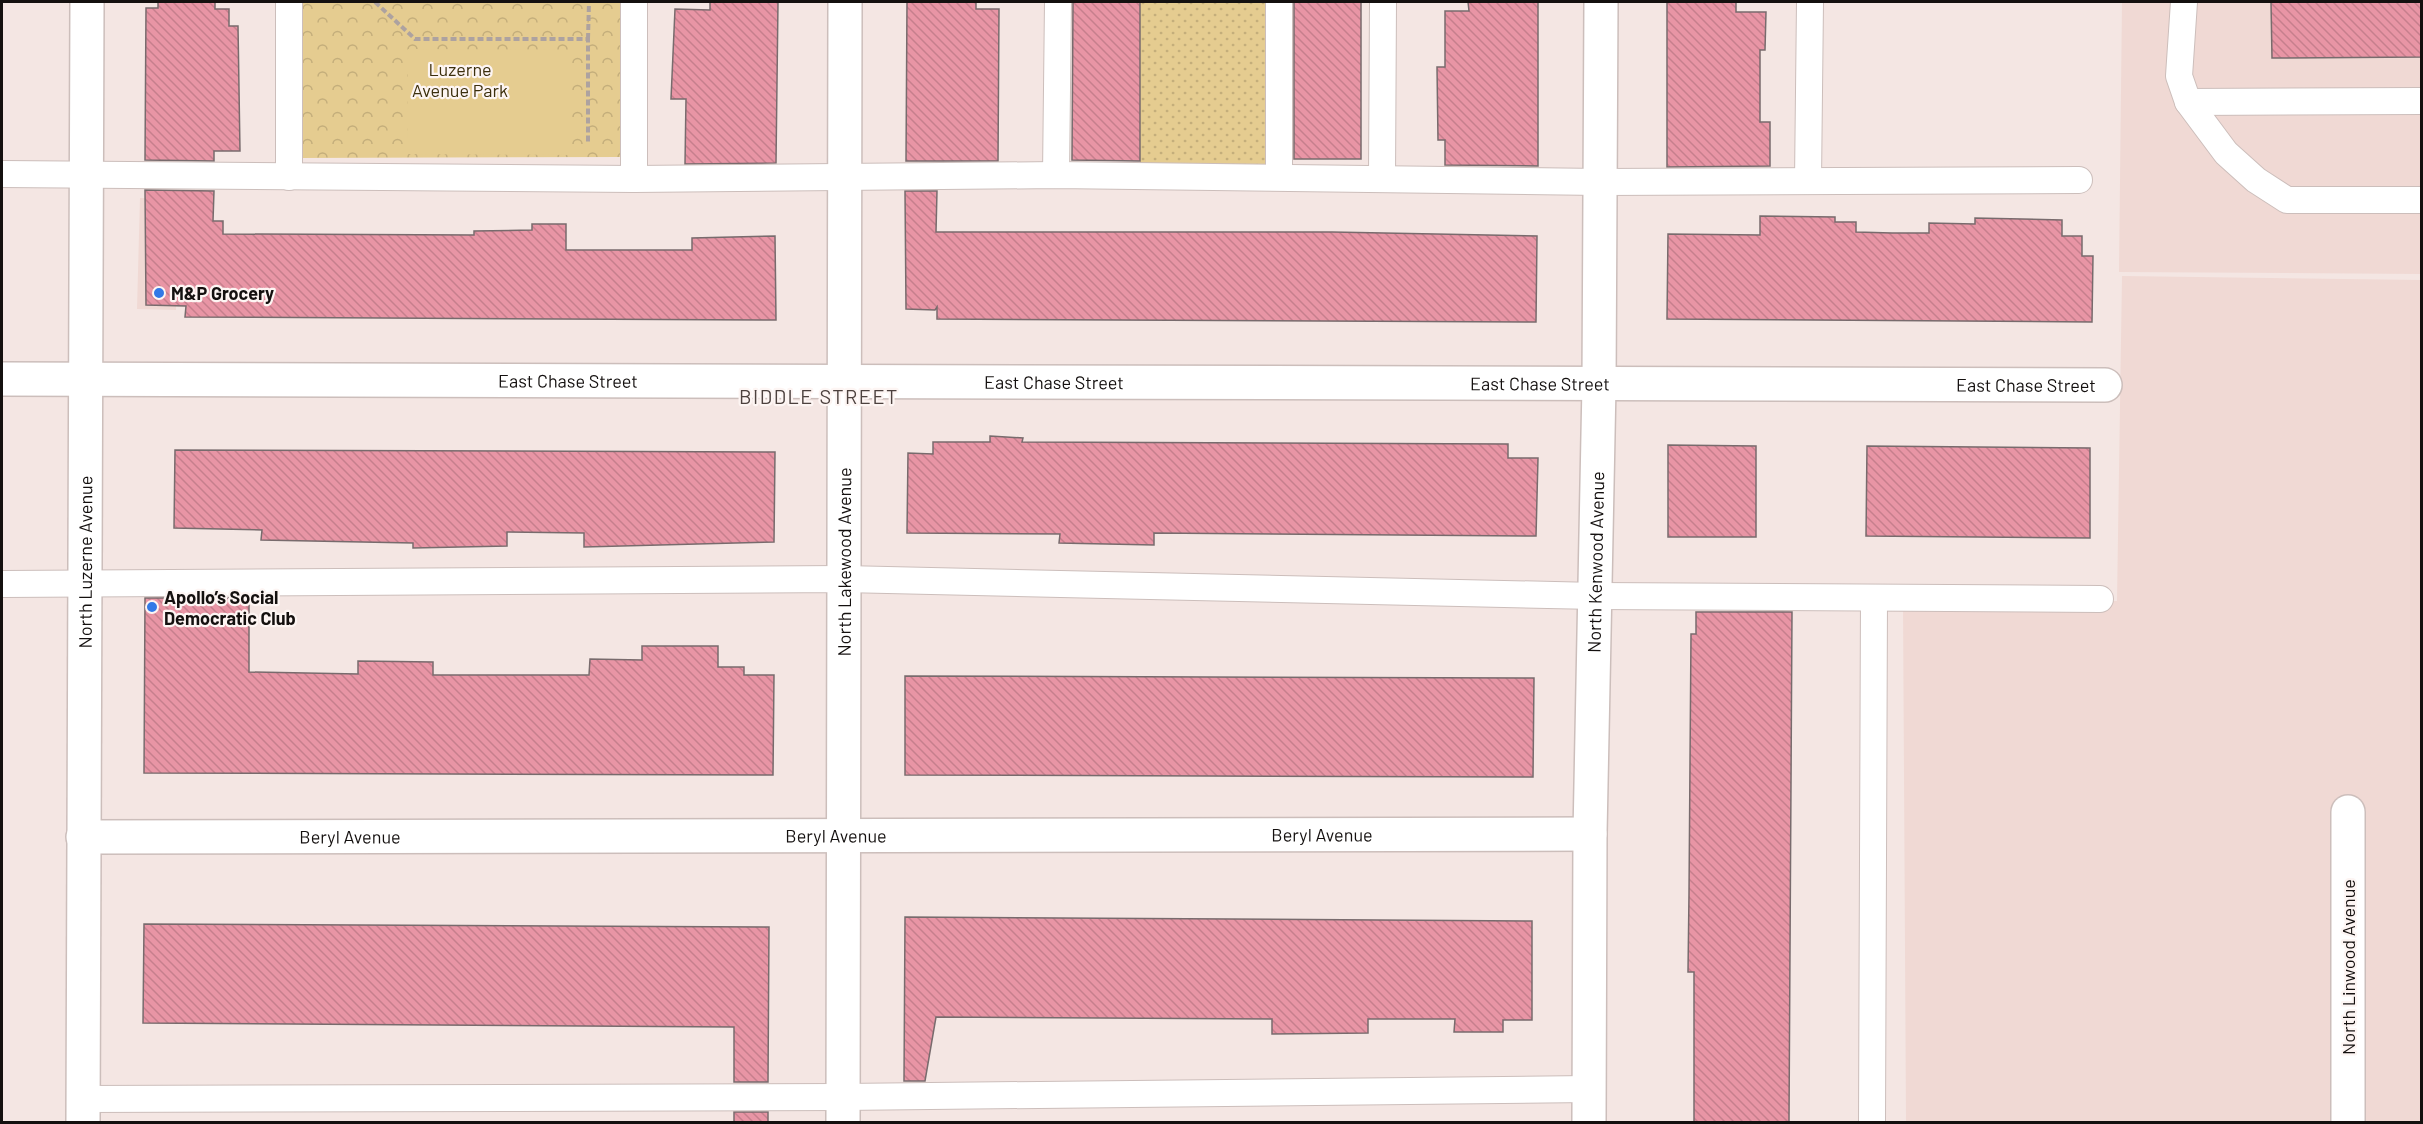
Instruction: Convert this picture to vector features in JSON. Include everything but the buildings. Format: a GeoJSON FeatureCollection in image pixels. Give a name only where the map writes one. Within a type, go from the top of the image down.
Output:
{"type":"FeatureCollection","features":[{"type":"Feature","properties":{"kind":"street","name":"North Luzerne Avenue"},"geometry":{"type":"LineString","coordinates":[[83,1111],[87,2]]}},
{"type":"Feature","properties":{"kind":"street","name":"North Lakewood Avenue"},"geometry":{"type":"LineString","coordinates":[[843,1110],[844,2]]}},
{"type":"Feature","properties":{"kind":"street","name":"North Kenwood Avenue"},"geometry":{"type":"LineString","coordinates":[[1589,1122],[1590,834],[1599,385],[1601,2]]}},
{"type":"Feature","properties":{"kind":"street","name":"East Chase Street"},"geometry":{"type":"LineString","coordinates":[[2,379],[2104,386]]}},
{"type":"Feature","properties":{"kind":"street","name":"North Linwood Avenue"},"geometry":{"type":"LineString","coordinates":[[2348,812],[2348,1122]]}},
{"type":"Feature","properties":{"kind":"street","name":"Beryl Avenue"},"geometry":{"type":"LineString","coordinates":[[83,837],[1590,834]]}},
{"type":"Feature","properties":{"kind":"lane"},"geometry":{"type":"LineString","coordinates":[[289,177],[290,2]]}},
{"type":"Feature","properties":{"kind":"lane"},"geometry":{"type":"LineString","coordinates":[[634,2],[634,179]]}},
{"type":"Feature","properties":{"kind":"lane"},"geometry":{"type":"LineString","coordinates":[[1056,175],[1058,2]]}},
{"type":"Feature","properties":{"kind":"lane"},"geometry":{"type":"LineString","coordinates":[[1278,177],[1279,2]]}},
{"type":"Feature","properties":{"kind":"lane"},"geometry":{"type":"LineString","coordinates":[[1382,177],[1383,2]]}},
{"type":"Feature","properties":{"kind":"lane"},"geometry":{"type":"LineString","coordinates":[[1808,182],[1810,2]]}},
{"type":"Feature","properties":{"kind":"lane"},"geometry":{"type":"LineString","coordinates":[[2184,2],[2180,76],[2188,102],[2226,153],[2256,180],[2287,200],[2421,200]]}},
{"type":"Feature","properties":{"kind":"lane"},"geometry":{"type":"LineString","coordinates":[[2188,102],[2421,101]]}},
{"type":"Feature","properties":{"kind":"lane"},"geometry":{"type":"LineString","coordinates":[[2,174],[634,179],[843,175],[1056,175],[1382,177],[1600,182],[2079,180]]}},
{"type":"Feature","properties":{"kind":"lane"},"geometry":{"type":"LineString","coordinates":[[2,584],[844,579],[1596,596],[2100,599]]}},
{"type":"Feature","properties":{"kind":"lane"},"geometry":{"type":"LineString","coordinates":[[1872,1122],[1874,598]]}},
{"type":"Feature","properties":{"kind":"lane"},"geometry":{"type":"LineString","coordinates":[[83,1111],[843,1110],[1589,1089]]}},
{"type":"Feature","properties":{"kind":"path"},"geometry":{"type":"LineString","coordinates":[[375,2],[415,39],[588,39]]}},
{"type":"Feature","properties":{"kind":"path"},"geometry":{"type":"LineString","coordinates":[[588,178],[589,2]]}},
{"type":"Feature","properties":{"kind":"shaded area"},"geometry":{"type":"Polygon","coordinates":[[[2122,2],[2421,2],[2421,274],[2119,272],[2122,2]]]}},
{"type":"Feature","properties":{"kind":"shaded area"},"geometry":{"type":"Polygon","coordinates":[[[140,198],[177,199],[176,310],[137,309],[140,198]]]}},
{"type":"Feature","properties":{"kind":"shaded area"},"geometry":{"type":"Polygon","coordinates":[[[2122,276],[2421,280],[2421,1122],[1906,1122],[1903,602],[2117,601],[2122,276]]]}},
{"type":"Feature","properties":{"kind":"green space","name":"Luzerne Avenue Park"},"geometry":{"type":"Polygon","coordinates":[[[299,2],[622,2],[621,157],[298,158],[299,2]]]}},
{"type":"Feature","properties":{"kind":"green space"},"geometry":{"type":"Polygon","coordinates":[[[1140,2],[1269,2],[1268,168],[1140,166],[1140,2]]]}},
{"type":"Feature","properties":{"kind":"green space"},"geometry":{"type":"Polygon","coordinates":[[[408,49],[571,50],[571,155],[407,154],[408,49]]]}},
{"type":"Feature","properties":{"kind":"place","name":"M&P Grocery"},"geometry":{"type":"Point","coordinates":[159,293]}},
{"type":"Feature","properties":{"kind":"place","name":"Apollo’s Social Democratic Club"},"geometry":{"type":"Point","coordinates":[152,607]}},
{"type":"Feature","properties":{"kind":"district","name":"BIDDLE STREET"},"geometry":{"type":"Point","coordinates":[819,396]}}]}
